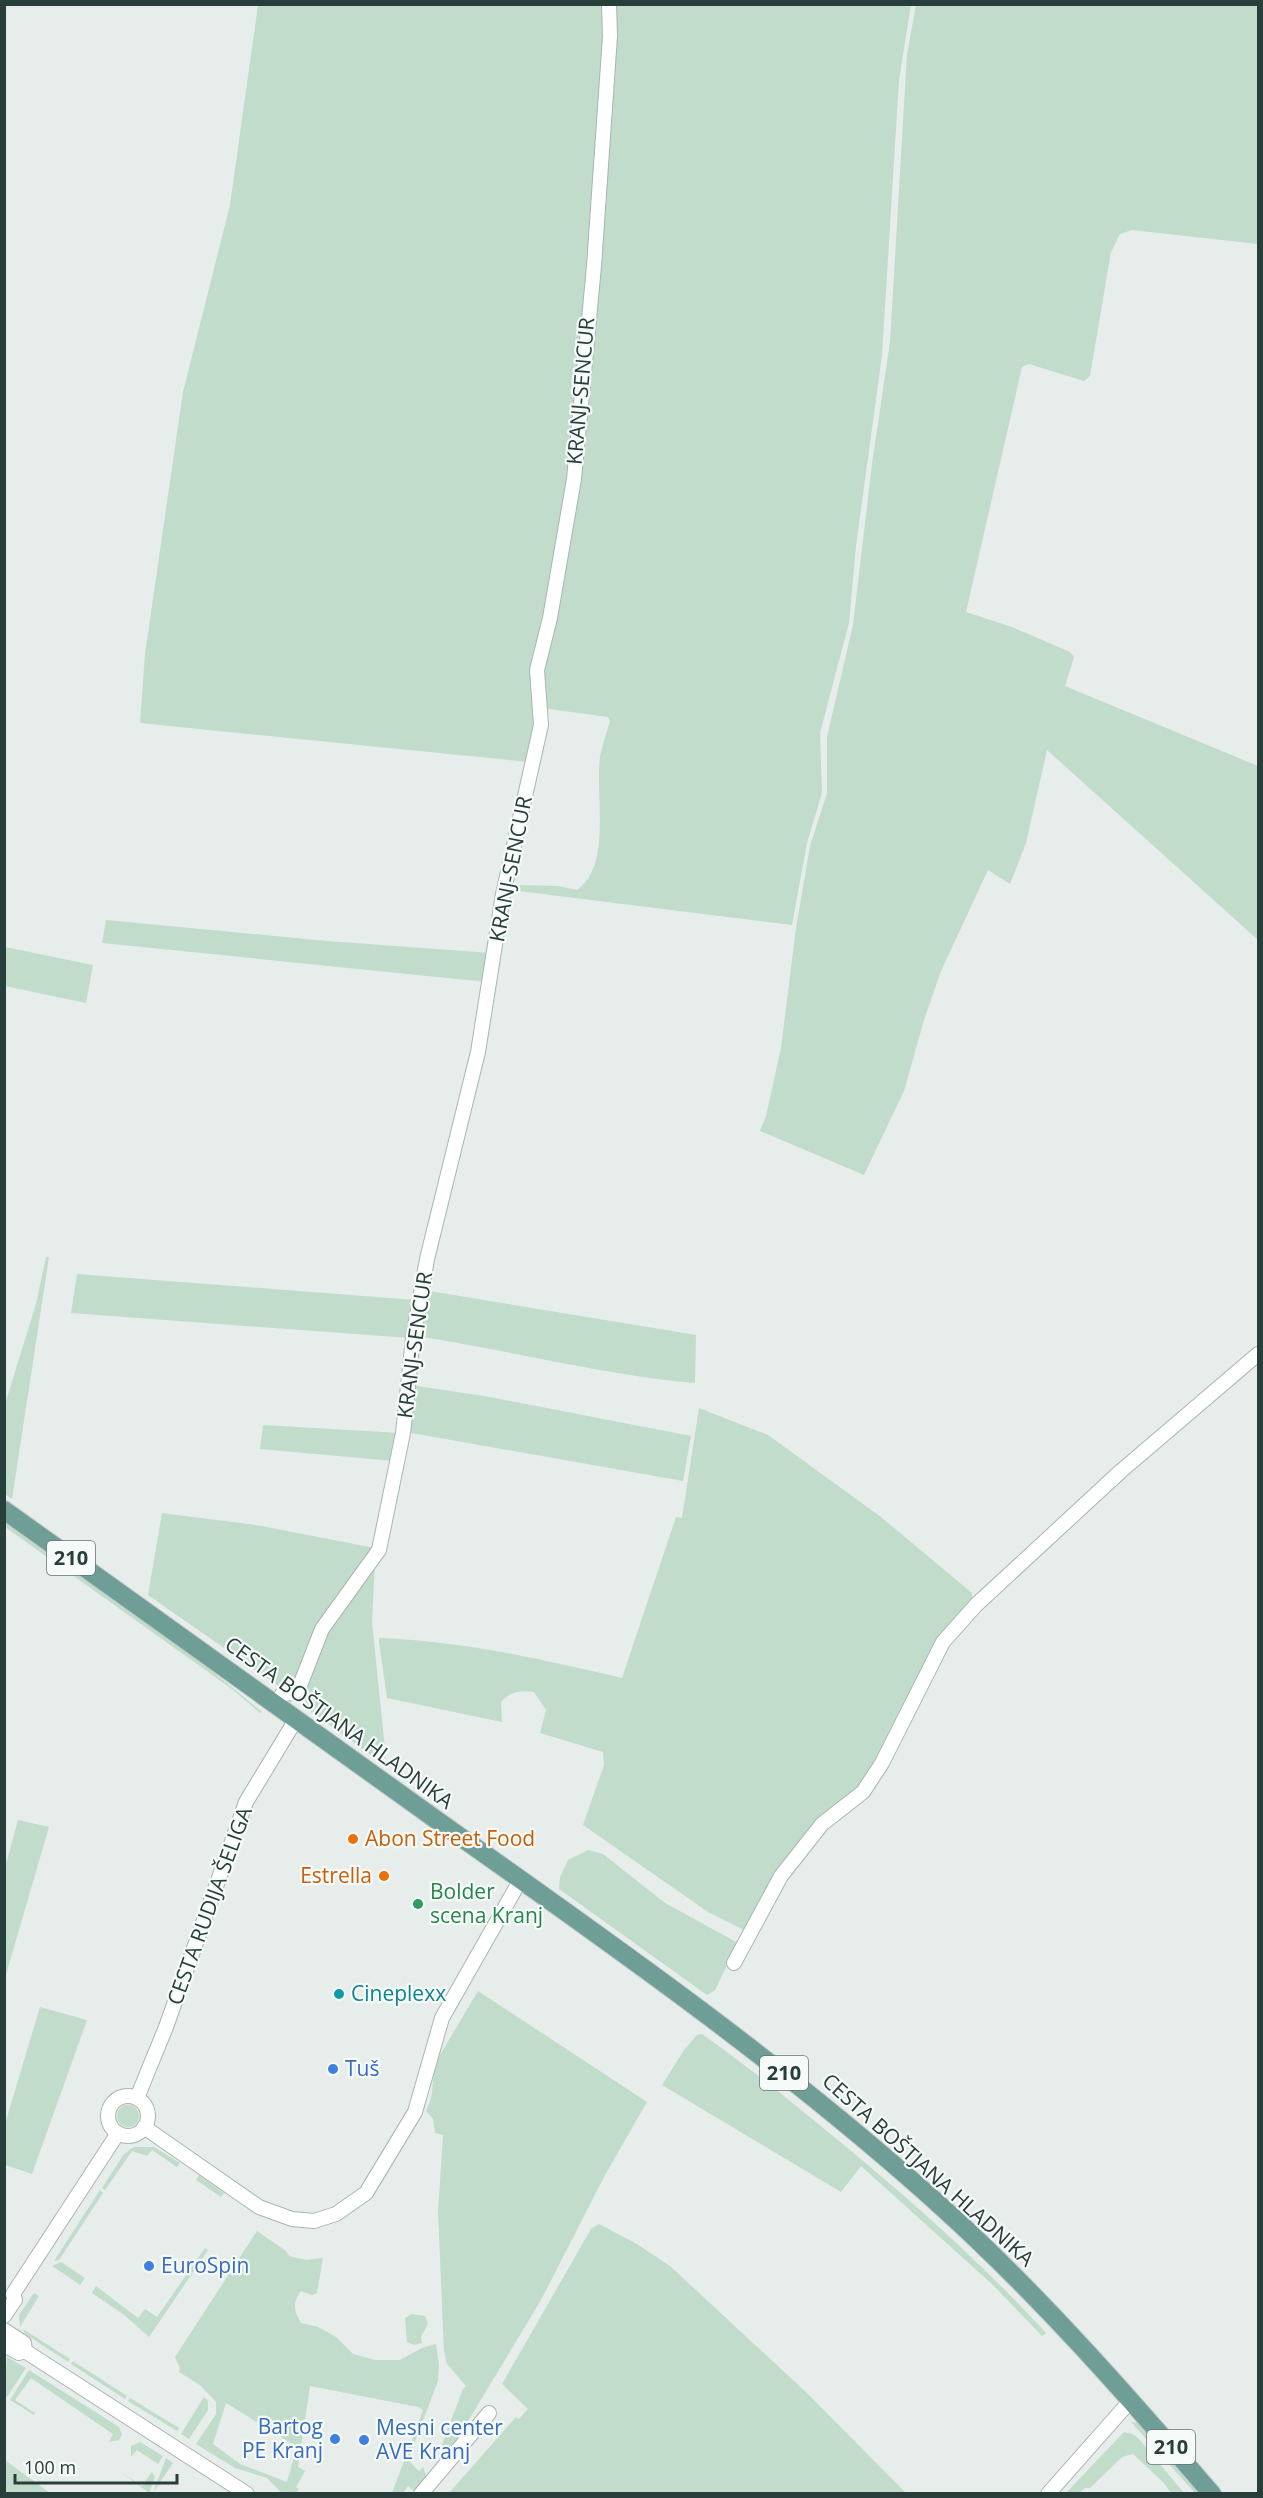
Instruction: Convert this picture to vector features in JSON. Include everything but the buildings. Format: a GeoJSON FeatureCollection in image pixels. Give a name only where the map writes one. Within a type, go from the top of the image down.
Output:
{"type":"FeatureCollection","features":[{"type":"Feature","properties":{"kind":"main road","name":"CESTA BOŠTJANA HLADNIKA"},"geometry":{"type":"LineString","coordinates":[[4,1510],[295,1721],[521,1879],[751,2047],[867,2141],[1005,2266],[1078,2340],[1212,2493]]}},
{"type":"Feature","properties":{"kind":"street","name":"KRANJ-SENCUR"},"geometry":{"type":"LineString","coordinates":[[282,1694],[293,1693],[299,1688],[322,1629],[379,1550],[403,1433],[413,1338],[427,1259],[484,1024],[503,894],[541,725],[537,670],[556,588],[574,479],[594,266],[610,36],[609,4]]}},
{"type":"Feature","properties":{"kind":"street"},"geometry":{"type":"LineString","coordinates":[[734,1963],[781,1876],[822,1824],[863,1792],[947,1637],[976,1605],[1121,1471],[1258,1354]]}},
{"type":"Feature","properties":{"kind":"street","name":"CESTA RUDIJA ŠELIGA"},"geometry":{"type":"LineString","coordinates":[[137,2098],[166,2026],[246,1802],[295,1721]]}},
{"type":"Feature","properties":{"kind":"street"},"geometry":{"type":"LineString","coordinates":[[144,2127],[259,2207],[277,2215],[314,2221],[336,2214],[353,2204],[366,2193],[378,2176],[415,2112],[442,2018],[521,1879]]}},
{"type":"Feature","properties":{"kind":"street"},"geometry":{"type":"LineString","coordinates":[[122,2097],[137,2098],[147,2110],[144,2127],[131,2135],[118,2133],[109,2122],[110,2107],[122,2097]]}},
{"type":"Feature","properties":{"kind":"street"},"geometry":{"type":"LineString","coordinates":[[4,2316],[15,2300],[9,2296],[118,2133]]}},
{"type":"Feature","properties":{"kind":"street"},"geometry":{"type":"LineString","coordinates":[[4,2330],[24,2343],[25,2351]]}},
{"type":"Feature","properties":{"kind":"street"},"geometry":{"type":"LineString","coordinates":[[4,2345],[19,2353],[25,2351]]}},
{"type":"Feature","properties":{"kind":"street"},"geometry":{"type":"LineString","coordinates":[[25,2351],[247,2493]]}},
{"type":"Feature","properties":{"kind":"street"},"geometry":{"type":"LineString","coordinates":[[1048,2493],[1131,2400]]}},
{"type":"Feature","properties":{"kind":"street"},"geometry":{"type":"LineString","coordinates":[[421,2493],[489,2413]]}},
{"type":"Feature","properties":{"kind":"green space"},"geometry":{"type":"Polygon","coordinates":[[[258,5],[911,5],[899,80],[882,355],[856,546],[849,623],[820,733],[822,793],[807,843],[792,925],[510,890],[514,885],[558,886],[577,890],[588,879],[595,864],[598,847],[600,757],[610,721],[608,717],[542,708],[536,713],[529,762],[140,723],[145,654],[183,392],[230,205],[258,5]]]}},
{"type":"Feature","properties":{"kind":"green space"},"geometry":{"type":"Polygon","coordinates":[[[916,5],[1258,5],[1258,244],[1132,230],[1120,234],[1111,252],[1090,376],[1084,381],[1029,364],[1022,367],[966,612],[1012,627],[1070,652],[1074,657],[1065,686],[1258,766],[1258,940],[1047,750],[1026,843],[1010,884],[988,870],[941,971],[924,1020],[904,1091],[864,1175],[760,1131],[766,1116],[781,1048],[796,928],[810,846],[827,793],[827,737],[853,625],[872,464],[890,342],[907,54],[916,5]]]}},
{"type":"Feature","properties":{"kind":"green space"},"geometry":{"type":"Polygon","coordinates":[[[106,920],[327,941],[491,953],[487,982],[102,943],[106,920]]]}},
{"type":"Feature","properties":{"kind":"green space"},"geometry":{"type":"Polygon","coordinates":[[[5,947],[93,965],[86,1003],[5,986],[5,947]]]}},
{"type":"Feature","properties":{"kind":"green space"},"geometry":{"type":"Polygon","coordinates":[[[46,1257],[49,1257],[12,1499],[5,1494],[5,1404],[36,1304],[46,1257]]]}},
{"type":"Feature","properties":{"kind":"green space"},"geometry":{"type":"Polygon","coordinates":[[[77,1274],[415,1300],[409,1338],[71,1313],[77,1274]]]}},
{"type":"Feature","properties":{"kind":"green space"},"geometry":{"type":"Polygon","coordinates":[[[423,1290],[696,1335],[695,1383],[625,1374],[416,1336],[423,1290]]]}},
{"type":"Feature","properties":{"kind":"green space"},"geometry":{"type":"Polygon","coordinates":[[[411,1385],[490,1397],[691,1436],[683,1481],[406,1432],[411,1385]]]}},
{"type":"Feature","properties":{"kind":"green space"},"geometry":{"type":"Polygon","coordinates":[[[699,1408],[768,1435],[881,1517],[972,1593],[972,1605],[886,1766],[825,1826],[759,1907],[744,1930],[708,1912],[583,1825],[604,1765],[603,1752],[540,1733],[546,1710],[534,1692],[516,1692],[505,1698],[501,1702],[502,1722],[387,1698],[379,1642],[379,1638],[471,1647],[622,1678],[676,1517],[682,1518],[699,1408]]]}},
{"type":"Feature","properties":{"kind":"green space"},"geometry":{"type":"Polygon","coordinates":[[[263,1425],[400,1433],[394,1461],[260,1449],[263,1425]]]}},
{"type":"Feature","properties":{"kind":"green space"},"geometry":{"type":"Polygon","coordinates":[[[162,1513],[256,1525],[375,1548],[297,1685],[283,1689],[148,1595],[162,1513]]]}},
{"type":"Feature","properties":{"kind":"green space"},"geometry":{"type":"Polygon","coordinates":[[[5,1518],[170,1637],[262,1712],[260,1713],[232,1689],[5,1527],[5,1518]]]}},
{"type":"Feature","properties":{"kind":"green space"},"geometry":{"type":"Polygon","coordinates":[[[375,1562],[372,1622],[386,1758],[371,1755],[298,1702],[319,1643],[375,1562]]]}},
{"type":"Feature","properties":{"kind":"green space"},"geometry":{"type":"Polygon","coordinates":[[[18,1820],[49,1827],[5,1978],[5,1868],[18,1820]]]}},
{"type":"Feature","properties":{"kind":"green space"},"geometry":{"type":"Polygon","coordinates":[[[588,1850],[603,1854],[665,1903],[738,1943],[715,1990],[707,1995],[559,1889],[560,1877],[568,1860],[588,1850]]]}},
{"type":"Feature","properties":{"kind":"green space"},"geometry":{"type":"Polygon","coordinates":[[[478,1991],[647,2102],[605,2175],[541,2300],[450,2451],[441,2447],[466,2386],[447,2364],[444,2351],[438,2212],[443,2135],[435,2133],[433,2119],[426,2111],[431,2098],[437,2060],[478,1991]]]}},
{"type":"Feature","properties":{"kind":"green space"},"geometry":{"type":"Polygon","coordinates":[[[40,2007],[87,2020],[32,2174],[5,2165],[5,2124],[40,2007]]]}},
{"type":"Feature","properties":{"kind":"green space"},"geometry":{"type":"Polygon","coordinates":[[[702,2034],[771,2086],[893,2186],[972,2257],[1046,2333],[1042,2336],[993,2285],[861,2166],[841,2192],[662,2085],[684,2050],[697,2035],[702,2034]]]}},
{"type":"Feature","properties":{"kind":"green space"},"geometry":{"type":"Polygon","coordinates":[[[128,2105],[136,2108],[139,2116],[136,2124],[128,2127],[120,2124],[117,2116],[120,2108],[128,2105]]]}},
{"type":"Feature","properties":{"kind":"green space"},"geometry":{"type":"Polygon","coordinates":[[[134,2147],[154,2147],[180,2163],[177,2167],[152,2150],[147,2156],[132,2151],[105,2190],[102,2188],[124,2154],[134,2147]]]}},
{"type":"Feature","properties":{"kind":"green space"},"geometry":{"type":"Polygon","coordinates":[[[199,2175],[224,2193],[221,2197],[196,2180],[199,2175]]]}},
{"type":"Feature","properties":{"kind":"green space"},"geometry":{"type":"Polygon","coordinates":[[[100,2190],[103,2193],[59,2260],[54,2261],[100,2190]]]}},
{"type":"Feature","properties":{"kind":"green space"},"geometry":{"type":"Polygon","coordinates":[[[599,2224],[637,2244],[670,2266],[807,2393],[906,2493],[449,2493],[516,2417],[519,2419],[528,2409],[502,2384],[591,2229],[599,2224]]]}},
{"type":"Feature","properties":{"kind":"green space"},"geometry":{"type":"Polygon","coordinates":[[[257,2231],[286,2251],[289,2256],[306,2260],[323,2258],[317,2293],[312,2295],[301,2291],[296,2299],[296,2310],[301,2323],[318,2327],[336,2337],[353,2354],[375,2360],[400,2360],[422,2348],[436,2344],[439,2365],[438,2381],[408,2460],[419,2471],[423,2467],[427,2478],[415,2492],[408,2486],[403,2493],[392,2493],[423,2410],[418,2407],[310,2386],[298,2467],[305,2471],[296,2487],[299,2489],[296,2493],[282,2493],[267,2478],[235,2468],[196,2444],[216,2414],[216,2402],[200,2385],[179,2372],[180,2368],[175,2357],[257,2231]],[[226,2403],[213,2444],[240,2464],[287,2482],[297,2447],[226,2403]]]}},
{"type":"Feature","properties":{"kind":"green space"},"geometry":{"type":"Polygon","coordinates":[[[205,2248],[208,2250],[149,2337],[123,2314],[92,2293],[96,2286],[138,2318],[145,2309],[157,2317],[205,2248]]]}},
{"type":"Feature","properties":{"kind":"green space"},"geometry":{"type":"Polygon","coordinates":[[[61,2262],[85,2278],[80,2285],[52,2266],[61,2262]]]}},
{"type":"Feature","properties":{"kind":"green space"},"geometry":{"type":"Polygon","coordinates":[[[34,2293],[39,2296],[20,2327],[19,2315],[34,2293]]]}},
{"type":"Feature","properties":{"kind":"green space"},"geometry":{"type":"Polygon","coordinates":[[[412,2314],[425,2316],[428,2324],[421,2337],[422,2343],[414,2345],[407,2342],[405,2318],[412,2314]]]}},
{"type":"Feature","properties":{"kind":"green space"},"geometry":{"type":"Polygon","coordinates":[[[23,2329],[70,2359],[68,2362],[25,2334],[23,2329]]]}},
{"type":"Feature","properties":{"kind":"green space"},"geometry":{"type":"Polygon","coordinates":[[[7,2357],[26,2368],[7,2397],[4,2395],[7,2357]]]}},
{"type":"Feature","properties":{"kind":"green space"},"geometry":{"type":"Polygon","coordinates":[[[73,2361],[127,2396],[125,2399],[71,2364],[73,2361]]]}},
{"type":"Feature","properties":{"kind":"green space"},"geometry":{"type":"Polygon","coordinates":[[[29,2370],[119,2427],[122,2435],[119,2440],[109,2442],[113,2434],[31,2378],[15,2400],[35,2413],[34,2415],[10,2400],[29,2370]]]}},
{"type":"Feature","properties":{"kind":"green space"},"geometry":{"type":"Polygon","coordinates":[[[204,2397],[208,2401],[208,2410],[189,2439],[181,2434],[204,2397]]]}},
{"type":"Feature","properties":{"kind":"green space"},"geometry":{"type":"Polygon","coordinates":[[[130,2398],[179,2428],[177,2431],[128,2401],[130,2398]]]}},
{"type":"Feature","properties":{"kind":"green space"},"geometry":{"type":"Polygon","coordinates":[[[1131,2422],[1140,2423],[1204,2493],[1195,2493],[1131,2422]]]}},
{"type":"Feature","properties":{"kind":"green space"},"geometry":{"type":"Polygon","coordinates":[[[1124,2432],[1139,2439],[1184,2493],[1171,2493],[1164,2483],[1133,2454],[1122,2457],[1090,2488],[1085,2488],[1079,2493],[1066,2493],[1124,2432]]]}},
{"type":"Feature","properties":{"kind":"green space"},"geometry":{"type":"Polygon","coordinates":[[[140,2442],[163,2456],[158,2464],[137,2450],[131,2457],[131,2446],[140,2442]]]}},
{"type":"Feature","properties":{"kind":"green space"},"geometry":{"type":"Polygon","coordinates":[[[166,2458],[173,2463],[153,2493],[166,2458]]]}},
{"type":"Feature","properties":{"kind":"green space"},"geometry":{"type":"Polygon","coordinates":[[[5,2460],[50,2493],[5,2493],[5,2460]]]}},
{"type":"Feature","properties":{"kind":"green space"},"geometry":{"type":"Polygon","coordinates":[[[121,2472],[142,2486],[152,2472],[155,2477],[149,2493],[121,2472]]]}},
{"type":"Feature","properties":{"kind":"place","name":"Abon Street Food"},"geometry":{"type":"Point","coordinates":[353,1839]}},
{"type":"Feature","properties":{"kind":"place","name":"Estrella"},"geometry":{"type":"Point","coordinates":[384,1876]}},
{"type":"Feature","properties":{"kind":"place","name":"Bolder scena Kranj"},"geometry":{"type":"Point","coordinates":[418,1904]}},
{"type":"Feature","properties":{"kind":"place","name":"Cineplexx"},"geometry":{"type":"Point","coordinates":[339,1994]}},
{"type":"Feature","properties":{"kind":"place","name":"Tuš"},"geometry":{"type":"Point","coordinates":[333,2069]}},
{"type":"Feature","properties":{"kind":"place","name":"EuroSpin"},"geometry":{"type":"Point","coordinates":[149,2266]}},
{"type":"Feature","properties":{"kind":"place","name":"Bartog PE Kranj"},"geometry":{"type":"Point","coordinates":[335,2439]}},
{"type":"Feature","properties":{"kind":"place","name":"Mesni center AVE Kranj"},"geometry":{"type":"Point","coordinates":[364,2440]}}]}
